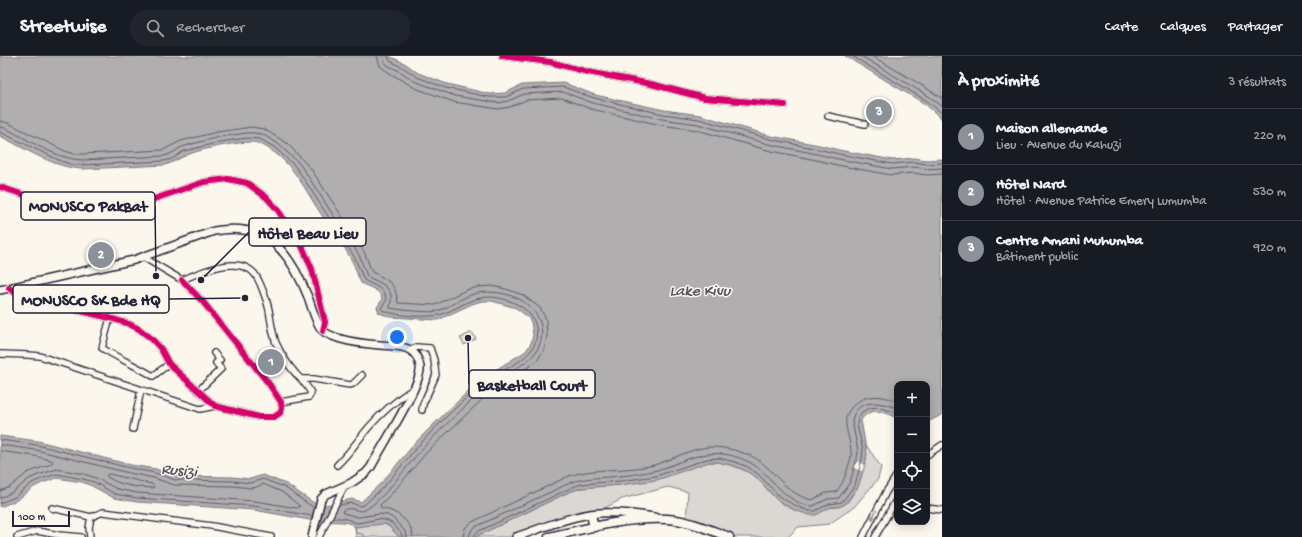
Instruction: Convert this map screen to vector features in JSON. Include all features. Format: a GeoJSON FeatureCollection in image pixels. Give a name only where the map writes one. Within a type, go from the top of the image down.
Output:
{"type":"FeatureCollection","features":[{"type":"Feature","properties":{"kind":"highway"},"geometry":{"type":"LineString","coordinates":[[591,515],[594,527]]}},
{"type":"Feature","properties":{"kind":"highway"},"geometry":{"type":"LineString","coordinates":[[549,537],[594,527],[637,520],[669,519],[702,527],[729,537]]}},
{"type":"Feature","properties":{"kind":"main road"},"geometry":{"type":"LineString","coordinates":[[0,290],[143,257],[172,245],[214,231],[237,228],[254,232],[266,237],[274,243],[288,258],[302,283],[316,319],[323,331],[332,336],[347,340],[404,347],[410,350],[417,357],[421,374],[371,467],[366,473],[344,487],[326,494],[321,499],[315,525],[317,536]]}},
{"type":"Feature","properties":{"kind":"main road"},"geometry":{"type":"LineString","coordinates":[[516,537],[579,517],[598,513],[638,514],[669,519]]}},
{"type":"Feature","properties":{"kind":"street"},"geometry":{"type":"LineString","coordinates":[[502,56],[550,62],[588,72],[651,84],[705,98],[785,105]]}},
{"type":"Feature","properties":{"kind":"street"},"geometry":{"type":"LineString","coordinates":[[828,116],[866,124]]}},
{"type":"Feature","properties":{"kind":"street"},"geometry":{"type":"LineString","coordinates":[[0,187],[46,202],[82,210],[95,211],[130,208],[204,182],[228,179],[247,183],[266,197],[277,208],[304,252],[316,280],[325,322],[323,331]]}},
{"type":"Feature","properties":{"kind":"street"},"geometry":{"type":"LineString","coordinates":[[0,354],[28,354],[40,356],[200,409],[215,406],[260,417],[274,417],[280,413],[282,409],[281,402],[269,384],[203,302],[182,280],[143,257]]}},
{"type":"Feature","properties":{"kind":"street"},"geometry":{"type":"LineString","coordinates":[[182,280],[223,265],[237,265],[253,272],[257,278],[269,309],[276,342],[288,363],[302,379],[311,394],[309,397],[281,402]]}},
{"type":"Feature","properties":{"kind":"street"},"geometry":{"type":"LineString","coordinates":[[9,288],[26,298],[110,318],[129,324],[144,332],[161,349],[169,364],[215,406]]}},
{"type":"Feature","properties":{"kind":"street"},"geometry":{"type":"LineString","coordinates":[[110,318],[102,348],[153,376],[169,364]]}},
{"type":"Feature","properties":{"kind":"street"},"geometry":{"type":"LineString","coordinates":[[410,350],[418,347],[430,348],[434,360],[436,377],[423,404],[422,410]]}},
{"type":"Feature","properties":{"kind":"street"},"geometry":{"type":"LineString","coordinates":[[198,391],[214,374],[221,369],[216,363],[220,360],[214,354]]}},
{"type":"Feature","properties":{"kind":"street"},"geometry":{"type":"LineString","coordinates":[[302,379],[314,379],[350,385],[362,375]]}},
{"type":"Feature","properties":{"kind":"street"},"geometry":{"type":"LineString","coordinates":[[337,465],[378,418],[414,388]]}},
{"type":"Feature","properties":{"kind":"street"},"geometry":{"type":"LineString","coordinates":[[133,429],[141,390]]}},
{"type":"Feature","properties":{"kind":"street"},"geometry":{"type":"LineString","coordinates":[[930,453],[942,445]]}},
{"type":"Feature","properties":{"kind":"street"},"geometry":{"type":"LineString","coordinates":[[863,537],[894,480]]}},
{"type":"Feature","properties":{"kind":"street"},"geometry":{"type":"LineString","coordinates":[[317,536],[344,487]]}},
{"type":"Feature","properties":{"kind":"street"},"geometry":{"type":"LineString","coordinates":[[886,492],[894,500]]}},
{"type":"Feature","properties":{"kind":"street"},"geometry":{"type":"LineString","coordinates":[[875,537],[894,505]]}},
{"type":"Feature","properties":{"kind":"street"},"geometry":{"type":"LineString","coordinates":[[52,508],[91,517],[99,512],[107,512],[212,526],[271,537]]}},
{"type":"Feature","properties":{"kind":"street"},"geometry":{"type":"LineString","coordinates":[[930,508],[942,510]]}},
{"type":"Feature","properties":{"kind":"street"},"geometry":{"type":"LineString","coordinates":[[90,537],[88,533],[91,517]]}},
{"type":"Feature","properties":{"kind":"street"},"geometry":{"type":"LineString","coordinates":[[17,537],[38,530],[59,535],[81,537]]}},
{"type":"Feature","properties":{"kind":"shaded area"},"geometry":{"type":"Polygon","coordinates":[[[472,332],[476,339],[464,345],[460,338],[472,332]]]}},
{"type":"Feature","properties":{"kind":"shaded area"},"geometry":{"type":"Polygon","coordinates":[[[866,445],[881,467],[878,479],[854,507],[829,524],[798,527],[788,537],[729,537],[686,523],[688,492],[668,487],[622,499],[591,515],[516,537],[475,537],[569,492],[581,488],[620,485],[709,462],[719,462],[746,471],[756,477],[777,500],[794,510],[838,507],[847,503],[858,487],[866,459],[866,445]]]}},
{"type":"Feature","properties":{"kind":"shaded area"},"geometry":{"type":"Polygon","coordinates":[[[380,523],[388,526],[399,537],[356,537],[355,527],[380,523]]]}},
{"type":"Feature","properties":{"kind":"water","name":"Lake Kivu"},"geometry":{"type":"Polygon","coordinates":[[[0,56],[389,56],[406,64],[418,73],[447,84],[490,94],[505,93],[522,85],[564,83],[595,95],[664,110],[700,115],[771,136],[839,150],[893,160],[914,158],[927,160],[942,159],[942,415],[930,421],[930,381],[894,381],[894,417],[882,412],[873,412],[869,413],[861,420],[867,454],[858,487],[844,505],[831,507],[816,515],[809,515],[794,510],[777,500],[756,477],[734,466],[718,462],[709,462],[657,480],[581,488],[569,492],[475,537],[399,537],[389,526],[384,524],[355,527],[352,524],[343,522],[315,521],[254,510],[137,502],[114,498],[82,482],[57,478],[34,487],[17,500],[0,507],[0,436],[38,441],[131,465],[156,469],[175,476],[232,477],[250,479],[263,475],[286,484],[321,506],[352,499],[361,502],[383,481],[416,442],[481,379],[526,351],[531,343],[533,335],[531,322],[528,317],[516,308],[492,301],[482,301],[472,304],[438,320],[391,317],[379,313],[377,307],[382,300],[381,296],[374,289],[361,283],[346,249],[323,217],[299,179],[284,161],[266,147],[258,143],[245,142],[209,148],[184,156],[165,165],[83,169],[72,168],[51,162],[0,136],[0,56]]]}},
{"type":"Feature","properties":{"kind":"water"},"geometry":{"type":"Polygon","coordinates":[[[845,56],[942,56],[942,119],[925,104],[845,56]]]}},
{"type":"Feature","properties":{"kind":"pier"},"geometry":{"type":"Polygon","coordinates":[[[857,461],[865,465],[862,471],[854,468],[857,461]]]}},
{"type":"Feature","properties":{"kind":"waterway"},"geometry":{"type":"LineString","coordinates":[[355,526],[356,533],[362,534],[365,537]]}},
{"type":"Feature","properties":{"kind":"cycle path"},"geometry":{"type":"LineString","coordinates":[[502,56],[550,62],[588,72],[651,84],[705,98],[785,105]]}},
{"type":"Feature","properties":{"kind":"cycle path"},"geometry":{"type":"LineString","coordinates":[[0,187],[46,202],[88,211],[125,209],[204,182],[228,179],[247,183],[266,197],[277,209],[302,246],[312,269],[325,322],[323,331]]}},
{"type":"Feature","properties":{"kind":"cycle path"},"geometry":{"type":"LineString","coordinates":[[9,288],[17,294],[27,298],[110,318],[139,329],[152,339],[161,349],[169,364],[215,406],[259,417],[274,417],[280,413],[282,409],[281,402],[269,384],[203,302],[182,280]]}},
{"type":"Feature","properties":{"kind":"place","name":"Centre Amani Muhumba"},"geometry":{"type":"Point","coordinates":[879,112]}},
{"type":"Feature","properties":{"kind":"place","name":"Hôtel Nard"},"geometry":{"type":"Point","coordinates":[101,255]}},
{"type":"Feature","properties":{"kind":"place","name":"MONUSCO PakBat"},"geometry":{"type":"Point","coordinates":[156,276]}},
{"type":"Feature","properties":{"kind":"place","name":"Hôtel Beau Lieu"},"geometry":{"type":"Point","coordinates":[201,280]}},
{"type":"Feature","properties":{"kind":"place","name":"MONUSCO SK Bde HQ"},"geometry":{"type":"Point","coordinates":[245,298]}},
{"type":"Feature","properties":{"kind":"place","name":"Basketball Court"},"geometry":{"type":"Point","coordinates":[468,338]}},
{"type":"Feature","properties":{"kind":"place","name":"Maison allemande"},"geometry":{"type":"Point","coordinates":[271,362]}},
{"type":"Feature","properties":{"kind":"water label","name":"Rusizi"},"geometry":{"type":"Point","coordinates":[179,472]}}]}
